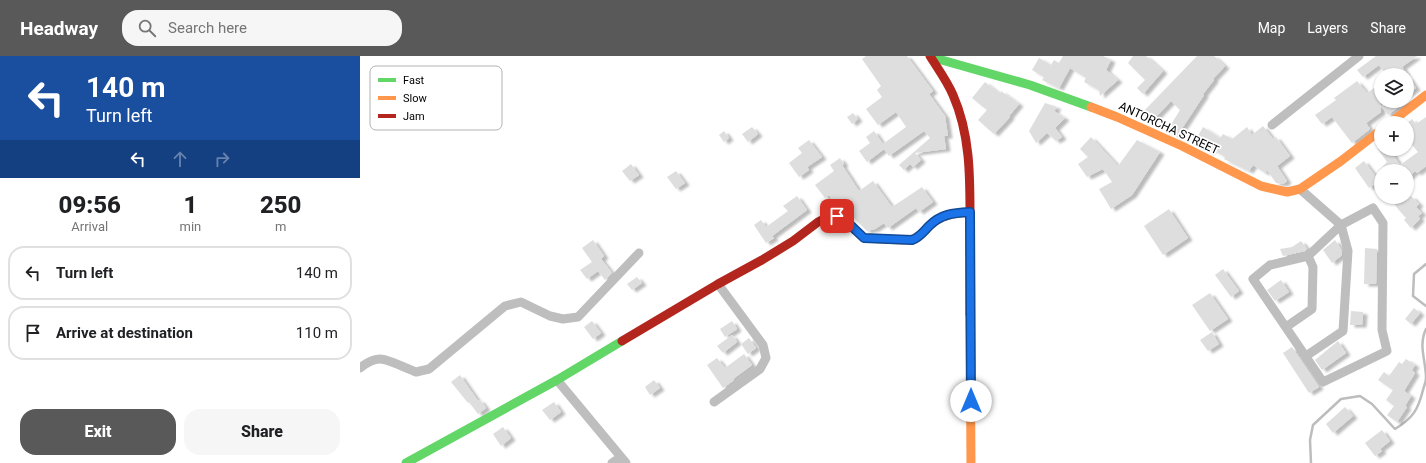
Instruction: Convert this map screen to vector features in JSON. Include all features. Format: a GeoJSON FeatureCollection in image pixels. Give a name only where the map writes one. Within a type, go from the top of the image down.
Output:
{"type":"FeatureCollection","features":[{"type":"Feature","properties":{"kind":"main road","name":"ANTORCHA STREET"},"geometry":{"type":"LineString","coordinates":[[931,56],[1030,85],[1117,117],[1182,146],[1268,188],[1287,192],[1300,189],[1341,161],[1374,135]]}},
{"type":"Feature","properties":{"kind":"main road"},"geometry":{"type":"LineString","coordinates":[[931,56],[948,84],[962,118],[967,141],[970,169],[971,463]]}},
{"type":"Feature","properties":{"kind":"main road"},"geometry":{"type":"LineString","coordinates":[[1399,116],[1426,95]]}},
{"type":"Feature","properties":{"kind":"main road"},"geometry":{"type":"LineString","coordinates":[[406,463],[557,380],[718,284],[762,260],[818,222],[828,217],[837,216],[843,218],[864,238],[912,240],[917,238],[929,226],[944,215],[970,212]]}},
{"type":"Feature","properties":{"kind":"street"},"geometry":{"type":"LineString","coordinates":[[1272,124],[1359,56]]}},
{"type":"Feature","properties":{"kind":"street"},"geometry":{"type":"LineString","coordinates":[[1300,189],[1341,225],[1348,251],[1343,331],[1306,356]]}},
{"type":"Feature","properties":{"kind":"street"},"geometry":{"type":"LineString","coordinates":[[1373,208],[1383,223],[1382,330],[1386,351],[1323,382],[1253,279],[1270,265],[1308,256],[1341,225],[1373,208]]}},
{"type":"Feature","properties":{"kind":"street"},"geometry":{"type":"LineString","coordinates":[[360,368],[366,363],[380,359],[416,372],[429,369],[505,306],[522,302],[550,316],[564,319],[578,317],[639,253]]}},
{"type":"Feature","properties":{"kind":"street"},"geometry":{"type":"LineString","coordinates":[[1286,327],[1312,309],[1313,267],[1308,256]]}},
{"type":"Feature","properties":{"kind":"street"},"geometry":{"type":"LineString","coordinates":[[714,402],[760,369],[766,358],[763,345],[718,284]]}},
{"type":"Feature","properties":{"kind":"street"},"geometry":{"type":"LineString","coordinates":[[557,380],[623,460],[612,463]]}},
{"type":"Feature","properties":{"kind":"building"},"geometry":{"type":"Polygon","coordinates":[[[866,56],[907,56],[933,91],[929,94],[945,116],[948,136],[944,136],[946,149],[915,153],[921,160],[913,167],[910,164],[904,170],[899,165],[930,138],[924,131],[889,156],[884,149],[867,162],[859,151],[870,143],[866,137],[874,131],[883,144],[906,127],[896,112],[878,125],[866,109],[882,97],[877,90],[881,86],[862,59],[866,56]]]}},
{"type":"Feature","properties":{"kind":"building"},"geometry":{"type":"Polygon","coordinates":[[[1063,56],[1103,56],[1111,60],[1106,70],[1118,80],[1100,96],[1099,90],[1084,82],[1086,78],[1070,68],[1059,88],[1042,80],[1044,77],[1032,70],[1039,58],[1051,65],[1054,60],[1059,63],[1063,56]]]}},
{"type":"Feature","properties":{"kind":"building"},"geometry":{"type":"Polygon","coordinates":[[[1133,56],[1146,56],[1163,71],[1143,94],[1137,88],[1145,80],[1128,63],[1133,56]]]}},
{"type":"Feature","properties":{"kind":"building"},"geometry":{"type":"Polygon","coordinates":[[[1197,56],[1214,56],[1225,66],[1213,79],[1214,80],[1203,94],[1204,95],[1177,136],[1167,131],[1180,110],[1171,101],[1151,122],[1142,113],[1197,56]]]}},
{"type":"Feature","properties":{"kind":"building"},"geometry":{"type":"Polygon","coordinates":[[[1376,56],[1417,56],[1403,68],[1381,68],[1379,65],[1363,77],[1357,70],[1376,56]]]}},
{"type":"Feature","properties":{"kind":"building"},"geometry":{"type":"Polygon","coordinates":[[[1357,81],[1367,93],[1374,88],[1374,108],[1381,108],[1381,112],[1366,123],[1370,129],[1352,143],[1332,117],[1322,124],[1315,115],[1336,100],[1334,98],[1357,81]]]}},
{"type":"Feature","properties":{"kind":"building"},"geometry":{"type":"Polygon","coordinates":[[[985,82],[1000,94],[1001,91],[1019,104],[1009,116],[1010,117],[994,134],[978,120],[987,110],[972,98],[985,82]]]}},
{"type":"Feature","properties":{"kind":"building"},"geometry":{"type":"Polygon","coordinates":[[[1045,103],[1057,107],[1054,111],[1065,118],[1055,128],[1062,137],[1056,141],[1047,133],[1036,143],[1029,131],[1045,103]]]}},
{"type":"Feature","properties":{"kind":"building"},"geometry":{"type":"Polygon","coordinates":[[[1383,108],[1397,108],[1388,115],[1383,108]]]}},
{"type":"Feature","properties":{"kind":"building"},"geometry":{"type":"Polygon","coordinates":[[[853,113],[858,119],[852,124],[847,117],[853,113]]]}},
{"type":"Feature","properties":{"kind":"building"},"geometry":{"type":"Polygon","coordinates":[[[1426,117],[1426,166],[1417,173],[1415,171],[1414,172],[1414,164],[1401,164],[1418,152],[1414,147],[1414,122],[1416,124],[1426,117]]]}},
{"type":"Feature","properties":{"kind":"building"},"geometry":{"type":"Polygon","coordinates":[[[1263,126],[1273,139],[1276,137],[1290,156],[1277,166],[1287,181],[1283,184],[1276,183],[1267,170],[1265,173],[1253,165],[1249,171],[1224,159],[1225,157],[1212,149],[1210,152],[1194,143],[1203,127],[1220,138],[1223,134],[1232,139],[1247,127],[1252,135],[1263,126]]]}},
{"type":"Feature","properties":{"kind":"building"},"geometry":{"type":"Polygon","coordinates":[[[752,127],[758,134],[748,142],[742,134],[752,127]]]}},
{"type":"Feature","properties":{"kind":"building"},"geometry":{"type":"Polygon","coordinates":[[[724,131],[729,138],[724,142],[719,135],[724,131]]]}},
{"type":"Feature","properties":{"kind":"building"},"geometry":{"type":"Polygon","coordinates":[[[1091,137],[1118,166],[1137,140],[1160,152],[1132,195],[1111,209],[1099,189],[1112,182],[1103,169],[1087,177],[1078,164],[1088,157],[1080,149],[1091,137]]]}},
{"type":"Feature","properties":{"kind":"building"},"geometry":{"type":"Polygon","coordinates":[[[809,140],[822,157],[807,167],[809,170],[799,177],[789,163],[802,153],[798,148],[809,140]]]}},
{"type":"Feature","properties":{"kind":"building"},"geometry":{"type":"Polygon","coordinates":[[[1383,156],[1394,156],[1399,164],[1385,164],[1387,162],[1383,156]]]}},
{"type":"Feature","properties":{"kind":"building"},"geometry":{"type":"Polygon","coordinates":[[[840,158],[844,164],[842,165],[859,191],[873,181],[892,207],[922,187],[933,202],[919,212],[916,208],[888,228],[884,223],[875,229],[867,231],[848,210],[846,211],[840,209],[829,195],[825,198],[815,185],[834,171],[830,165],[840,158]]]}},
{"type":"Feature","properties":{"kind":"building"},"geometry":{"type":"Polygon","coordinates":[[[1364,161],[1374,174],[1374,184],[1369,188],[1355,168],[1364,161]]]}},
{"type":"Feature","properties":{"kind":"building"},"geometry":{"type":"Polygon","coordinates":[[[631,164],[639,175],[630,181],[622,171],[631,164]]]}},
{"type":"Feature","properties":{"kind":"building"},"geometry":{"type":"Polygon","coordinates":[[[676,171],[685,183],[676,189],[667,177],[676,171]]]}},
{"type":"Feature","properties":{"kind":"building"},"geometry":{"type":"Polygon","coordinates":[[[797,196],[807,210],[772,236],[774,238],[766,243],[754,225],[761,220],[766,227],[788,211],[783,206],[797,196]]]}},
{"type":"Feature","properties":{"kind":"building"},"geometry":{"type":"Polygon","coordinates":[[[1414,199],[1419,204],[1416,207],[1422,213],[1418,216],[1420,219],[1411,228],[1404,220],[1406,218],[1395,204],[1414,204],[1414,199]]]}},
{"type":"Feature","properties":{"kind":"building"},"geometry":{"type":"Polygon","coordinates":[[[1169,209],[1188,238],[1163,255],[1144,226],[1169,209]]]}},
{"type":"Feature","properties":{"kind":"building"},"geometry":{"type":"Polygon","coordinates":[[[593,240],[604,256],[601,259],[612,273],[605,280],[598,271],[587,279],[580,270],[592,262],[582,248],[593,240]]]}},
{"type":"Feature","properties":{"kind":"building"},"geometry":{"type":"Polygon","coordinates":[[[1335,240],[1341,249],[1342,255],[1332,263],[1323,250],[1335,240]]]}},
{"type":"Feature","properties":{"kind":"building"},"geometry":{"type":"Polygon","coordinates":[[[1301,241],[1307,249],[1305,251],[1283,256],[1280,249],[1292,247],[1301,241]]]}},
{"type":"Feature","properties":{"kind":"building"},"geometry":{"type":"Polygon","coordinates":[[[1365,248],[1377,249],[1376,284],[1364,284],[1365,248]]]}},
{"type":"Feature","properties":{"kind":"building"},"geometry":{"type":"Polygon","coordinates":[[[1223,269],[1239,291],[1231,297],[1215,275],[1223,269]]]}},
{"type":"Feature","properties":{"kind":"building"},"geometry":{"type":"Polygon","coordinates":[[[637,277],[642,283],[632,290],[627,284],[637,277]]]}},
{"type":"Feature","properties":{"kind":"building"},"geometry":{"type":"Polygon","coordinates":[[[1281,280],[1289,292],[1275,301],[1267,290],[1281,280]]]}},
{"type":"Feature","properties":{"kind":"building"},"geometry":{"type":"Polygon","coordinates":[[[1210,293],[1228,319],[1210,331],[1192,305],[1210,293]]]}},
{"type":"Feature","properties":{"kind":"building"},"geometry":{"type":"Polygon","coordinates":[[[1414,308],[1420,313],[1411,324],[1405,319],[1414,308]]]}},
{"type":"Feature","properties":{"kind":"building"},"geometry":{"type":"Polygon","coordinates":[[[1351,311],[1363,312],[1362,325],[1350,325],[1351,311]]]}},
{"type":"Feature","properties":{"kind":"building"},"geometry":{"type":"Polygon","coordinates":[[[592,321],[601,333],[593,339],[584,327],[592,321]]]}},
{"type":"Feature","properties":{"kind":"building"},"geometry":{"type":"Polygon","coordinates":[[[732,321],[737,329],[725,337],[720,329],[732,321]]]}},
{"type":"Feature","properties":{"kind":"building"},"geometry":{"type":"Polygon","coordinates":[[[1212,332],[1219,344],[1208,351],[1200,340],[1212,332]]]}},
{"type":"Feature","properties":{"kind":"building"},"geometry":{"type":"Polygon","coordinates":[[[732,335],[737,342],[723,353],[717,346],[732,335]]]}},
{"type":"Feature","properties":{"kind":"building"},"geometry":{"type":"Polygon","coordinates":[[[749,338],[756,348],[748,354],[741,344],[749,338]]]}},
{"type":"Feature","properties":{"kind":"building"},"geometry":{"type":"Polygon","coordinates":[[[1338,341],[1346,353],[1322,370],[1315,360],[1338,341]]]}},
{"type":"Feature","properties":{"kind":"building"},"geometry":{"type":"Polygon","coordinates":[[[1292,347],[1319,387],[1309,393],[1283,353],[1292,347]]]}},
{"type":"Feature","properties":{"kind":"building"},"geometry":{"type":"Polygon","coordinates":[[[744,354],[752,365],[723,388],[707,365],[717,358],[725,368],[744,354]]]}},
{"type":"Feature","properties":{"kind":"building"},"geometry":{"type":"Polygon","coordinates":[[[1406,359],[1415,365],[1412,370],[1415,373],[1404,391],[1411,396],[1405,406],[1407,407],[1397,422],[1387,415],[1394,406],[1386,400],[1393,390],[1378,380],[1384,372],[1389,376],[1399,362],[1402,364],[1406,359]]]}},
{"type":"Feature","properties":{"kind":"building"},"geometry":{"type":"Polygon","coordinates":[[[460,375],[478,401],[480,400],[486,408],[478,414],[451,382],[460,375]]]}},
{"type":"Feature","properties":{"kind":"building"},"geometry":{"type":"Polygon","coordinates":[[[654,380],[660,388],[650,395],[645,387],[654,380]]]}},
{"type":"Feature","properties":{"kind":"building"},"geometry":{"type":"Polygon","coordinates":[[[554,402],[561,412],[550,420],[542,410],[554,402]]]}},
{"type":"Feature","properties":{"kind":"building"},"geometry":{"type":"Polygon","coordinates":[[[1345,407],[1353,416],[1333,433],[1326,424],[1345,407]]]}},
{"type":"Feature","properties":{"kind":"building"},"geometry":{"type":"Polygon","coordinates":[[[503,427],[511,438],[501,446],[493,434],[503,427]]]}},
{"type":"Feature","properties":{"kind":"building"},"geometry":{"type":"Polygon","coordinates":[[[1382,430],[1390,441],[1380,449],[1382,451],[1375,456],[1365,443],[1382,430]]]}},
{"type":"Feature","properties":{"kind":"waterway"},"geometry":{"type":"LineString","coordinates":[[1426,264],[1414,274],[1413,296],[1426,306]]}},
{"type":"Feature","properties":{"kind":"waterway"},"geometry":{"type":"LineString","coordinates":[[1311,463],[1310,440],[1313,425],[1341,399],[1360,396],[1372,404],[1395,429],[1414,413],[1426,381],[1422,347],[1426,329]]}},
{"type":"Feature","properties":{"kind":"traffic: fast"},"geometry":{"type":"LineString","coordinates":[[931,57],[1030,85],[1091,107]]}},
{"type":"Feature","properties":{"kind":"traffic: fast"},"geometry":{"type":"LineString","coordinates":[[406,463],[557,380],[622,341]]}},
{"type":"Feature","properties":{"kind":"traffic: slow"},"geometry":{"type":"LineString","coordinates":[[1399,116],[1426,95]]}},
{"type":"Feature","properties":{"kind":"traffic: slow"},"geometry":{"type":"LineString","coordinates":[[1091,107],[1182,146],[1261,186],[1287,192],[1300,189],[1341,161],[1374,135]]}},
{"type":"Feature","properties":{"kind":"traffic: slow"},"geometry":{"type":"LineString","coordinates":[[855,230],[864,238],[909,240],[918,237],[930,225],[939,219],[954,214],[970,212]]}},
{"type":"Feature","properties":{"kind":"traffic: slow"},"geometry":{"type":"LineString","coordinates":[[970,314],[971,463]]}},
{"type":"Feature","properties":{"kind":"traffic: jam"},"geometry":{"type":"LineString","coordinates":[[930,56],[953,95],[959,111],[966,142],[970,191],[970,314]]}},
{"type":"Feature","properties":{"kind":"traffic: jam"},"geometry":{"type":"LineString","coordinates":[[622,341],[718,284],[762,260],[793,241],[818,222],[828,217],[837,216],[843,218],[855,230]]}},
{"type":"Feature","properties":{"kind":"route"},"geometry":{"type":"LineString","coordinates":[[837,216],[843,218],[864,238],[912,240],[917,238],[929,226],[944,215],[970,212],[971,401]]}}]}
